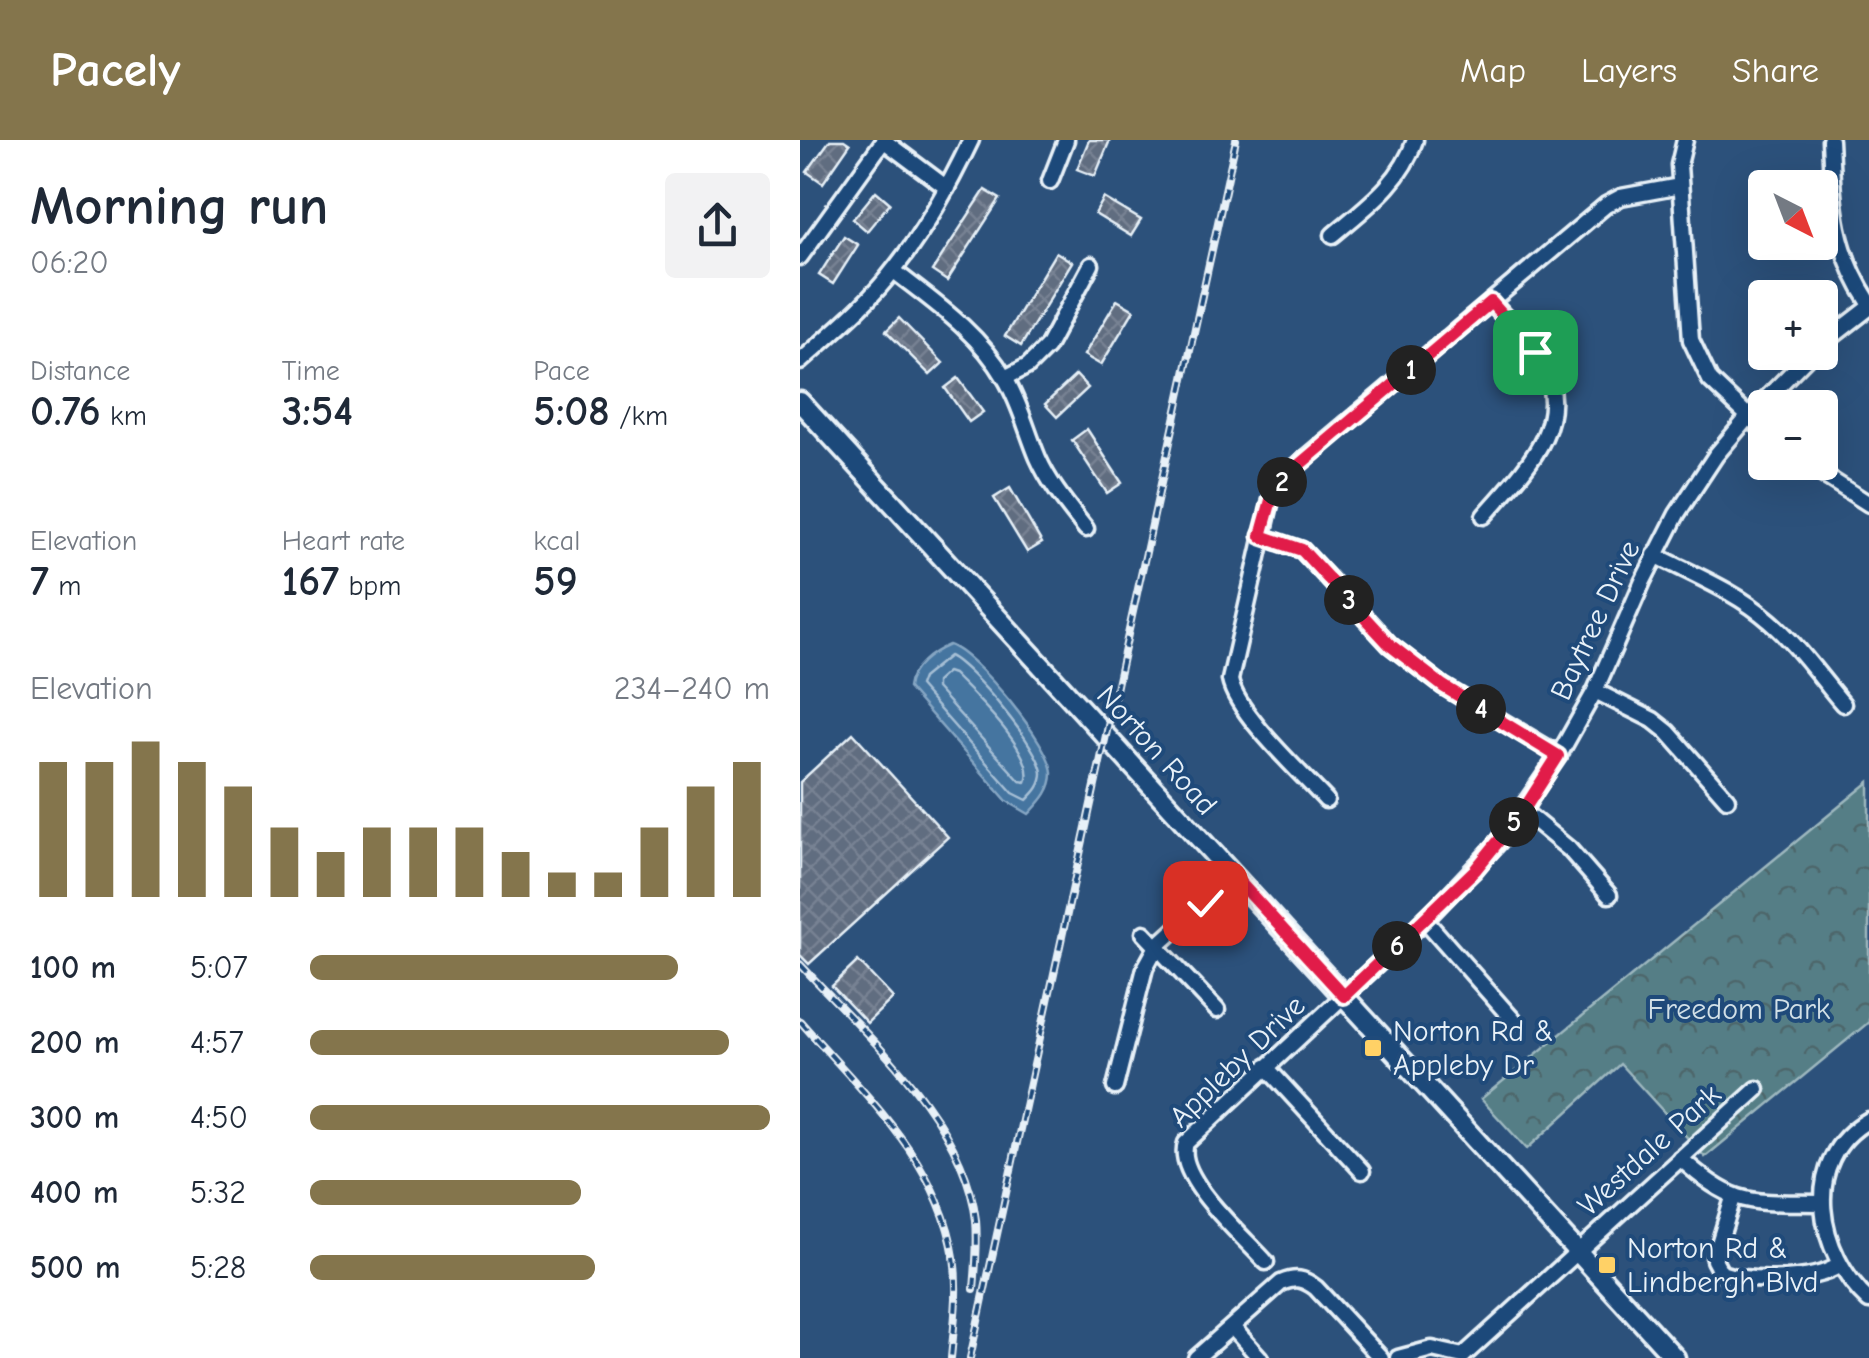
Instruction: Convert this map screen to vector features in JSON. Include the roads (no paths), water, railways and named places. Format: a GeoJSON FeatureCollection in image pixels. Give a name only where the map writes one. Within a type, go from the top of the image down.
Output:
{"type":"FeatureCollection","features":[{"type":"Feature","properties":{"kind":"main road","name":"Norton Road"},"geometry":{"type":"LineString","coordinates":[[800,402],[1674,1358]]}},
{"type":"Feature","properties":{"kind":"street"},"geometry":{"type":"LineString","coordinates":[[800,257],[884,140],[948,188]]}},
{"type":"Feature","properties":{"kind":"street"},"geometry":{"type":"LineString","coordinates":[[800,362],[894,271],[948,188],[971,140]]}},
{"type":"Feature","properties":{"kind":"street"},"geometry":{"type":"LineString","coordinates":[[1050,181],[1066,140]]}},
{"type":"Feature","properties":{"kind":"street"},"geometry":{"type":"LineString","coordinates":[[1333,235],[1389,186],[1408,159],[1414,140]]}},
{"type":"Feature","properties":{"kind":"street"},"geometry":{"type":"LineString","coordinates":[[1684,140],[1680,149],[1680,186],[1691,340],[1710,380],[1748,417]]}},
{"type":"Feature","properties":{"kind":"street"},"geometry":{"type":"LineString","coordinates":[[1830,140],[1838,242],[1869,305],[1838,331]]}},
{"type":"Feature","properties":{"kind":"street"},"geometry":{"type":"LineString","coordinates":[[1326,800],[1232,692],[1232,670],[1271,500],[1286,476],[1606,206],[1621,197],[1680,186]]}},
{"type":"Feature","properties":{"kind":"street"},"geometry":{"type":"LineString","coordinates":[[1006,378],[1039,356],[1091,265]]}},
{"type":"Feature","properties":{"kind":"street"},"geometry":{"type":"LineString","coordinates":[[894,271],[963,324],[1006,378],[1039,461],[1056,491],[1086,529]]}},
{"type":"Feature","properties":{"kind":"street"},"geometry":{"type":"LineString","coordinates":[[1484,516],[1542,445],[1552,418],[1552,390],[1542,364],[1491,302]]}},
{"type":"Feature","properties":{"kind":"street","name":"Baytree Drive"},"geometry":{"type":"LineString","coordinates":[[1775,390],[1794,370]]}},
{"type":"Feature","properties":{"kind":"street","name":"Baytree Drive"},"geometry":{"type":"LineString","coordinates":[[1344,996],[1475,870],[1523,811],[1595,692],[1677,514],[1748,417]]}},
{"type":"Feature","properties":{"kind":"street"},"geometry":{"type":"LineString","coordinates":[[1831,480],[1869,504]]}},
{"type":"Feature","properties":{"kind":"street"},"geometry":{"type":"LineString","coordinates":[[1261,536],[1302,550],[1390,645],[1443,686],[1558,756]]}},
{"type":"Feature","properties":{"kind":"street"},"geometry":{"type":"LineString","coordinates":[[1655,555],[1741,599],[1768,619],[1791,640],[1843,704]]}},
{"type":"Feature","properties":{"kind":"street"},"geometry":{"type":"LineString","coordinates":[[1595,692],[1653,720],[1668,732],[1726,799]]}},
{"type":"Feature","properties":{"kind":"street"},"geometry":{"type":"LineString","coordinates":[[1523,811],[1568,848],[1609,895]]}},
{"type":"Feature","properties":{"kind":"street"},"geometry":{"type":"LineString","coordinates":[[1115,1087],[1144,968],[1157,946],[1234,876]]}},
{"type":"Feature","properties":{"kind":"street"},"geometry":{"type":"LineString","coordinates":[[1425,920],[1514,1021]]}},
{"type":"Feature","properties":{"kind":"street"},"geometry":{"type":"LineString","coordinates":[[1144,933],[1217,1010]]}},
{"type":"Feature","properties":{"kind":"street","name":"Appleby Drive"},"geometry":{"type":"LineString","coordinates":[[1266,1262],[1197,1186],[1183,1157],[1186,1142],[1344,996]]}},
{"type":"Feature","properties":{"kind":"street"},"geometry":{"type":"LineString","coordinates":[[1266,1066],[1362,1171]]}},
{"type":"Feature","properties":{"kind":"street","name":"Westdale Park"},"geometry":{"type":"LineString","coordinates":[[1463,1357],[1758,1089]]}},
{"type":"Feature","properties":{"kind":"street"},"geometry":{"type":"LineString","coordinates":[[1869,1120],[1846,1140],[1832,1160],[1821,1204],[1838,1266],[1869,1301]]}},
{"type":"Feature","properties":{"kind":"street"},"geometry":{"type":"LineString","coordinates":[[1680,1158],[1706,1182],[1733,1198],[1821,1204]]}},
{"type":"Feature","properties":{"kind":"street"},"geometry":{"type":"LineString","coordinates":[[1733,1198],[1714,1260],[1721,1273],[1792,1279],[1828,1272],[1838,1266]]}},
{"type":"Feature","properties":{"kind":"street"},"geometry":{"type":"LineString","coordinates":[[1196,1358],[1281,1283],[1293,1278],[1306,1280],[1381,1358]]}},
{"type":"Feature","properties":{"kind":"street"},"geometry":{"type":"LineString","coordinates":[[1232,1327],[1260,1358]]}},
{"type":"Feature","properties":{"kind":"street"},"geometry":{"type":"LineString","coordinates":[[1398,1358],[1432,1349],[1463,1357]]}},
{"type":"Feature","properties":{"kind":"water"},"geometry":{"type":"Polygon","coordinates":[[[949,645],[993,682],[1026,723],[1048,760],[1050,785],[1029,814],[1007,801],[908,688],[923,662],[949,645]]]}},
{"type":"Feature","properties":{"kind":"railway"},"geometry":{"type":"LineString","coordinates":[[970,1358],[1236,140]]}},
{"type":"Feature","properties":{"kind":"railway"},"geometry":{"type":"LineString","coordinates":[[800,964],[908,1081],[953,1147],[968,1183],[976,1220],[974,1289]]}},
{"type":"Feature","properties":{"kind":"railway"},"geometry":{"type":"LineString","coordinates":[[800,1021],[895,1129],[932,1189],[946,1222],[954,1257],[956,1308],[951,1358]]}},
{"type":"Feature","properties":{"kind":"place","name":"Norton Rd & Appleby Dr"},"geometry":{"type":"Point","coordinates":[1373,1048]}},
{"type":"Feature","properties":{"kind":"place","name":"Norton Rd & Lindbergh Blvd"},"geometry":{"type":"Point","coordinates":[1607,1265]}},
{"type":"Feature","properties":{"kind":"park label","name":"Freedom Park"},"geometry":{"type":"Point","coordinates":[1739,1009]}}]}
